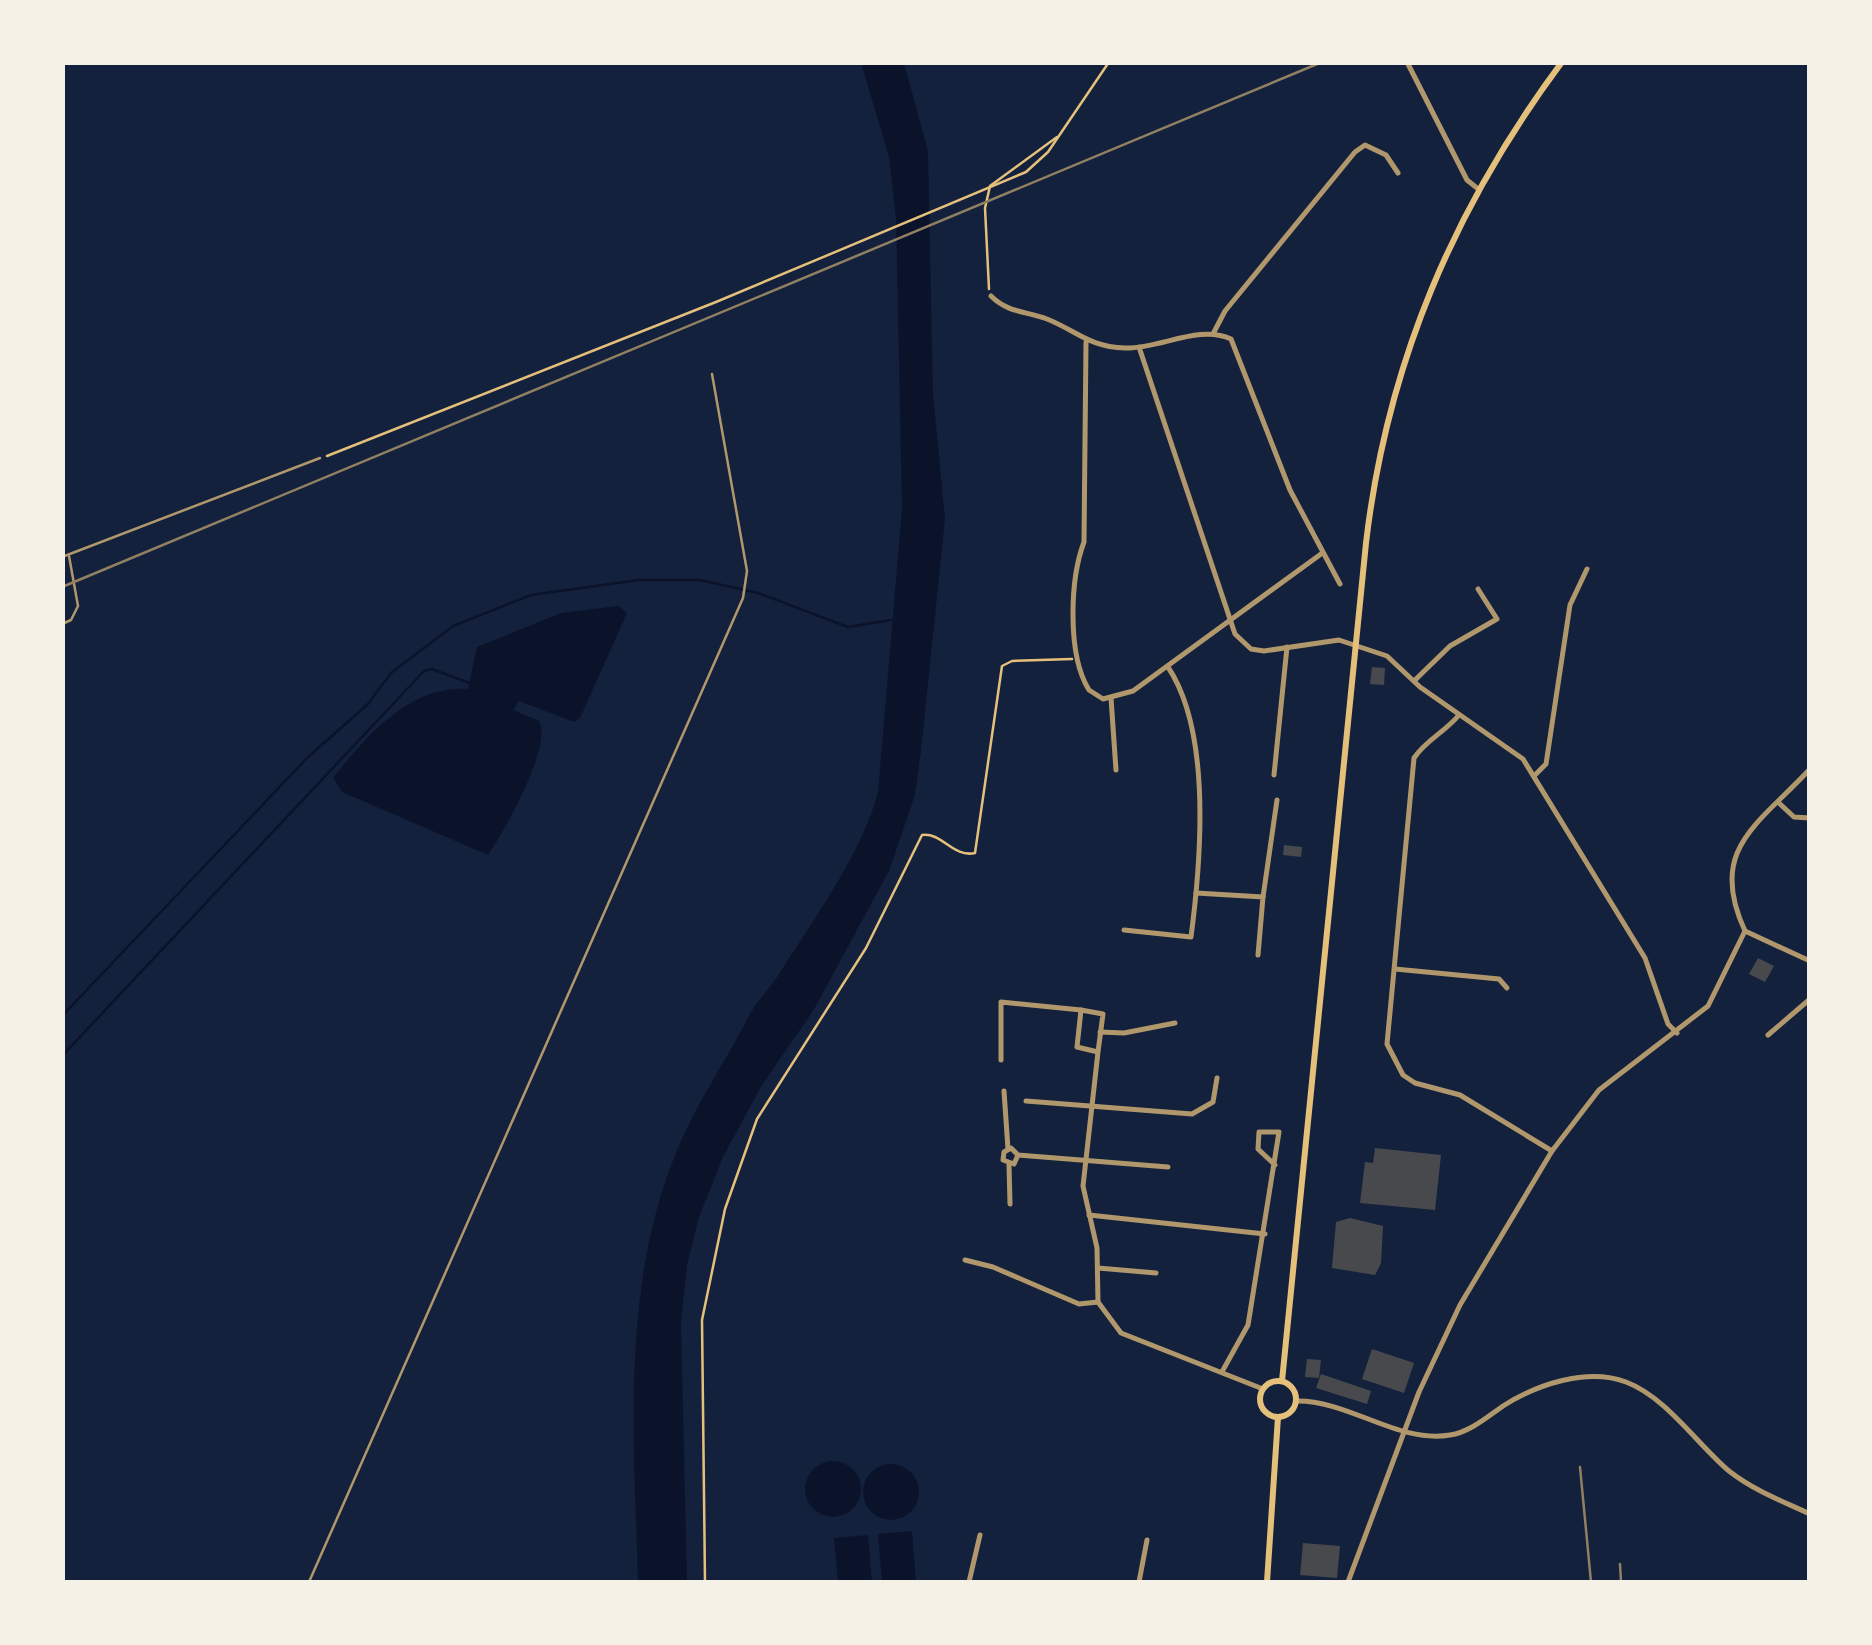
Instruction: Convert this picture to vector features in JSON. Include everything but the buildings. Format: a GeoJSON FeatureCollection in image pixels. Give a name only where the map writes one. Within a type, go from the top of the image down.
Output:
{"type":"FeatureCollection","features":[{"type":"Feature","properties":{"kind":"main road"},"geometry":{"type":"LineString","coordinates":[[1282,1381],[1369,519],[1394,392],[1420,310],[1478,188],[1562,62]]}},
{"type":"Feature","properties":{"kind":"main road"},"geometry":{"type":"LineString","coordinates":[[1282,1381],[1294,1390],[1296,1401],[1292,1410],[1278,1417],[1264,1411],[1263,1389],[1282,1381]]}},
{"type":"Feature","properties":{"kind":"main road"},"geometry":{"type":"LineString","coordinates":[[1266,1582],[1278,1417]]}},
{"type":"Feature","properties":{"kind":"street"},"geometry":{"type":"LineString","coordinates":[[1407,62],[1467,180],[1478,188]]}},
{"type":"Feature","properties":{"kind":"street"},"geometry":{"type":"LineString","coordinates":[[1214,334],[1225,311],[1355,152],[1365,145],[1374,146],[1398,173]]}},
{"type":"Feature","properties":{"kind":"street"},"geometry":{"type":"LineString","coordinates":[[991,296],[1005,308],[1051,320],[1086,342],[1138,347],[1214,334],[1235,344],[1274,454],[1340,584]]}},
{"type":"Feature","properties":{"kind":"street"},"geometry":{"type":"LineString","coordinates":[[1086,342],[1084,542],[1073,571],[1072,589],[1078,658],[1089,690],[1111,698],[1133,691],[1322,554]]}},
{"type":"Feature","properties":{"kind":"street"},"geometry":{"type":"LineString","coordinates":[[1138,347],[1236,634],[1251,649],[1339,640],[1387,656],[1458,716],[1523,759],[1645,958],[1668,1024],[1677,1034]]}},
{"type":"Feature","properties":{"kind":"street"},"geometry":{"type":"LineString","coordinates":[[1534,776],[1546,764],[1570,605],[1587,568]]}},
{"type":"Feature","properties":{"kind":"street"},"geometry":{"type":"LineString","coordinates":[[1414,680],[1450,646],[1497,619],[1478,589]]}},
{"type":"Feature","properties":{"kind":"street"},"geometry":{"type":"LineString","coordinates":[[1274,775],[1287,647]]}},
{"type":"Feature","properties":{"kind":"street"},"geometry":{"type":"LineString","coordinates":[[1124,930],[1190,937],[1200,803],[1186,700],[1168,667]]}},
{"type":"Feature","properties":{"kind":"street"},"geometry":{"type":"LineString","coordinates":[[1111,698],[1116,770]]}},
{"type":"Feature","properties":{"kind":"street"},"geometry":{"type":"LineString","coordinates":[[1458,716],[1422,744],[1414,758],[1387,1044],[1402,1075],[1415,1084],[1460,1095],[1552,1151]]}},
{"type":"Feature","properties":{"kind":"street"},"geometry":{"type":"LineString","coordinates":[[1810,769],[1742,843],[1730,869],[1729,885],[1746,931],[1810,961]]}},
{"type":"Feature","properties":{"kind":"street"},"geometry":{"type":"LineString","coordinates":[[1258,955],[1277,800]]}},
{"type":"Feature","properties":{"kind":"street"},"geometry":{"type":"LineString","coordinates":[[1779,802],[1794,817],[1810,818]]}},
{"type":"Feature","properties":{"kind":"street"},"geometry":{"type":"LineString","coordinates":[[1196,893],[1264,897]]}},
{"type":"Feature","properties":{"kind":"street"},"geometry":{"type":"LineString","coordinates":[[1348,1582],[1405,1430],[1460,1305],[1552,1151],[1599,1090],[1677,1034],[1708,1006],[1746,931]]}},
{"type":"Feature","properties":{"kind":"street"},"geometry":{"type":"LineString","coordinates":[[1395,969],[1499,979],[1507,988]]}},
{"type":"Feature","properties":{"kind":"street"},"geometry":{"type":"LineString","coordinates":[[1768,1035],[1810,999]]}},
{"type":"Feature","properties":{"kind":"street"},"geometry":{"type":"LineString","coordinates":[[1001,1060],[1001,1002],[1103,1014],[1084,1160],[1098,1268],[1098,1302],[1121,1333],[1223,1370],[1263,1389]]}},
{"type":"Feature","properties":{"kind":"street"},"geometry":{"type":"LineString","coordinates":[[1080,1010],[1077,1046],[1098,1052]]}},
{"type":"Feature","properties":{"kind":"street"},"geometry":{"type":"LineString","coordinates":[[1100,1032],[1124,1033],[1175,1022]]}},
{"type":"Feature","properties":{"kind":"street"},"geometry":{"type":"LineString","coordinates":[[1026,1101],[1192,1114],[1213,1102],[1217,1078]]}},
{"type":"Feature","properties":{"kind":"street"},"geometry":{"type":"LineString","coordinates":[[1004,1090],[1008,1149],[1002,1158],[1009,1165],[1010,1204]]}},
{"type":"Feature","properties":{"kind":"street"},"geometry":{"type":"LineString","coordinates":[[1223,1370],[1248,1325],[1266,1234],[1275,1165],[1279,1132],[1259,1132],[1258,1149],[1275,1165]]}},
{"type":"Feature","properties":{"kind":"street"},"geometry":{"type":"LineString","coordinates":[[1008,1149],[1018,1155],[1168,1167]]}},
{"type":"Feature","properties":{"kind":"street"},"geometry":{"type":"LineString","coordinates":[[1009,1165],[1016,1163],[1018,1155]]}},
{"type":"Feature","properties":{"kind":"street"},"geometry":{"type":"LineString","coordinates":[[1089,1215],[1266,1234]]}},
{"type":"Feature","properties":{"kind":"street"},"geometry":{"type":"LineString","coordinates":[[965,1260],[993,1267],[1079,1304],[1098,1302]]}},
{"type":"Feature","properties":{"kind":"street"},"geometry":{"type":"LineString","coordinates":[[1098,1268],[1156,1274]]}},
{"type":"Feature","properties":{"kind":"street"},"geometry":{"type":"LineString","coordinates":[[1296,1401],[1341,1407],[1426,1436],[1463,1432],[1538,1388],[1600,1376],[1626,1382],[1648,1395],[1729,1471],[1751,1487],[1810,1514]]}},
{"type":"Feature","properties":{"kind":"street"},"geometry":{"type":"LineString","coordinates":[[968,1582],[980,1535]]}},
{"type":"Feature","properties":{"kind":"street"},"geometry":{"type":"LineString","coordinates":[[1139,1582],[1146,1540]]}},
{"type":"Feature","properties":{"kind":"lane"},"geometry":{"type":"LineString","coordinates":[[310,1582],[743,598],[748,571],[712,374]]}},
{"type":"Feature","properties":{"kind":"lane"},"geometry":{"type":"LineString","coordinates":[[62,557],[320,458]]}},
{"type":"Feature","properties":{"kind":"lane"},"geometry":{"type":"LineString","coordinates":[[62,624],[71,620],[78,606],[69,554]]}},
{"type":"Feature","properties":{"kind":"path"},"geometry":{"type":"LineString","coordinates":[[320,458],[1000,185],[1043,159],[1109,62]]}},
{"type":"Feature","properties":{"kind":"path"},"geometry":{"type":"LineString","coordinates":[[991,296],[985,235],[988,190],[996,179],[1059,136]]}},
{"type":"Feature","properties":{"kind":"path"},"geometry":{"type":"LineString","coordinates":[[705,1582],[700,1419],[704,1291],[725,1209],[757,1120],[866,948],[922,835],[932,834],[960,854],[974,853],[1002,666],[1078,658]]}},
{"type":"Feature","properties":{"kind":"water"},"geometry":{"type":"Polygon","coordinates":[[[861,63],[904,63],[928,151],[933,393],[945,519],[915,795],[889,871],[813,1011],[762,1085],[723,1157],[699,1217],[687,1265],[681,1322],[687,1582],[638,1582],[635,1362],[647,1254],[659,1200],[694,1114],[753,1008],[836,884],[861,838],[878,792],[902,509],[896,218],[889,157],[861,63]]]}},
{"type":"Feature","properties":{"kind":"water"},"geometry":{"type":"Polygon","coordinates":[[[618,606],[627,613],[580,718],[574,722],[519,701],[513,710],[539,721],[539,749],[525,788],[488,855],[342,792],[333,778],[375,730],[409,704],[447,690],[468,689],[477,647],[561,613],[618,606]]]}},
{"type":"Feature","properties":{"kind":"water"},"geometry":{"type":"Polygon","coordinates":[[[833,1461],[853,1469],[861,1489],[853,1509],[833,1517],[813,1509],[805,1489],[813,1469],[833,1461]]]}},
{"type":"Feature","properties":{"kind":"water"},"geometry":{"type":"Polygon","coordinates":[[[891,1464],[911,1472],[919,1492],[911,1512],[891,1520],[871,1512],[863,1492],[871,1472],[891,1464]]]}},
{"type":"Feature","properties":{"kind":"water"},"geometry":{"type":"Polygon","coordinates":[[[912,1531],[916,1582],[882,1582],[878,1534],[912,1531]]]}},
{"type":"Feature","properties":{"kind":"water"},"geometry":{"type":"Polygon","coordinates":[[[868,1535],[872,1582],[838,1582],[834,1538],[868,1535]]]}},
{"type":"Feature","properties":{"kind":"waterway"},"geometry":{"type":"LineString","coordinates":[[62,1016],[307,758],[368,704],[391,673],[453,626],[531,595],[639,580],[700,580],[758,593],[848,627],[891,620]]}},
{"type":"Feature","properties":{"kind":"waterway"},"geometry":{"type":"LineString","coordinates":[[62,1056],[424,671],[432,669],[469,683]]}},
{"type":"Feature","properties":{"kind":"railway"},"geometry":{"type":"LineString","coordinates":[[62,587],[1322,62]]}},
{"type":"Feature","properties":{"kind":"railway"},"geometry":{"type":"LineString","coordinates":[[1580,1467],[1591,1582]]}},
{"type":"Feature","properties":{"kind":"railway"},"geometry":{"type":"LineString","coordinates":[[1620,1564],[1621,1582]]}}]}
